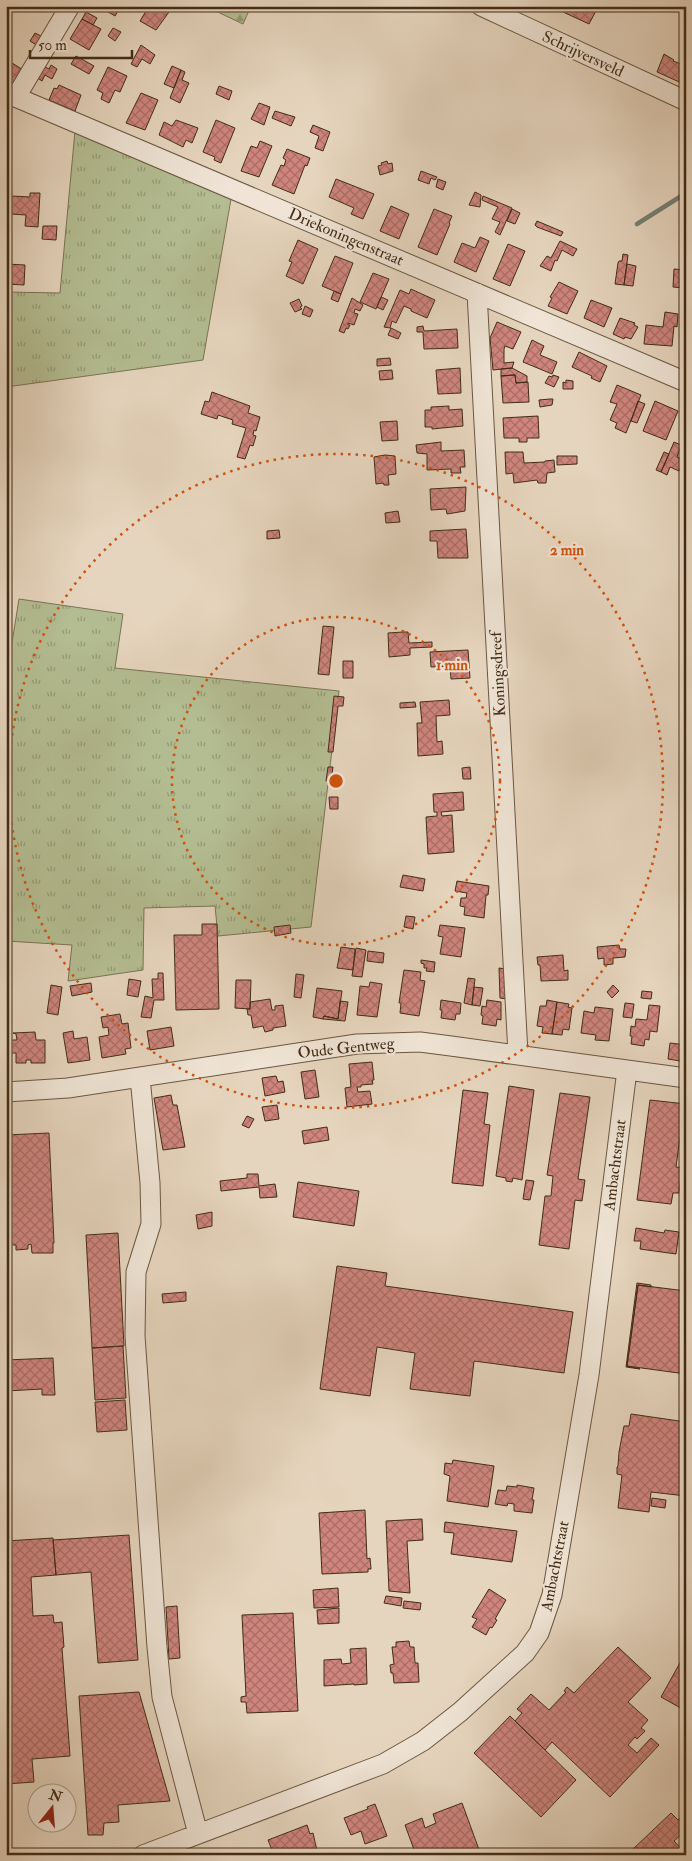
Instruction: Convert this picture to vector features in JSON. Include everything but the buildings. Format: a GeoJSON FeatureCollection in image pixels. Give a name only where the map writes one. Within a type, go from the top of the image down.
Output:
{"type":"FeatureCollection","features":[{"type":"Feature","properties":{"kind":"street"},"geometry":{"type":"LineString","coordinates":[[11,95],[70,6]]}},
{"type":"Feature","properties":{"kind":"street","name":"Schrijversveld"},"geometry":{"type":"LineString","coordinates":[[481,6],[686,101]]}},
{"type":"Feature","properties":{"kind":"street","name":"Driekoningenstraat"},"geometry":{"type":"LineString","coordinates":[[11,95],[686,382]]}},
{"type":"Feature","properties":{"kind":"street","name":"Koningsdreef"},"geometry":{"type":"LineString","coordinates":[[477,293],[518,1054]]}},
{"type":"Feature","properties":{"kind":"street","name":"Oude Gentweg"},"geometry":{"type":"LineString","coordinates":[[6,1092],[49,1091],[332,1047],[389,1042],[420,1042],[686,1078]]}},
{"type":"Feature","properties":{"kind":"street","name":"Ambachtstraat"},"geometry":{"type":"LineString","coordinates":[[143,1855],[383,1764],[423,1741],[460,1712],[525,1653],[539,1633],[552,1595],[589,1375],[627,1070]]}},
{"type":"Feature","properties":{"kind":"street"},"geometry":{"type":"LineString","coordinates":[[140,1077],[150,1183],[151,1224],[136,1272],[135,1336],[157,1647],[162,1697],[198,1834]]}},
{"type":"Feature","properties":{"kind":"green space"},"geometry":{"type":"Polygon","coordinates":[[[205,6],[251,6],[243,24],[205,6]]]}},
{"type":"Feature","properties":{"kind":"green space"},"geometry":{"type":"Polygon","coordinates":[[[75,131],[231,199],[203,360],[6,387],[6,292],[60,293],[75,131]]]}},
{"type":"Feature","properties":{"kind":"green space"},"geometry":{"type":"Polygon","coordinates":[[[19,599],[123,614],[115,668],[339,691],[311,927],[218,936],[215,906],[144,908],[143,970],[68,981],[72,945],[6,941],[6,680],[19,599]]]}},
{"type":"Feature","properties":{"kind":"waterway"},"geometry":{"type":"LineString","coordinates":[[637,224],[686,193]]}}]}
